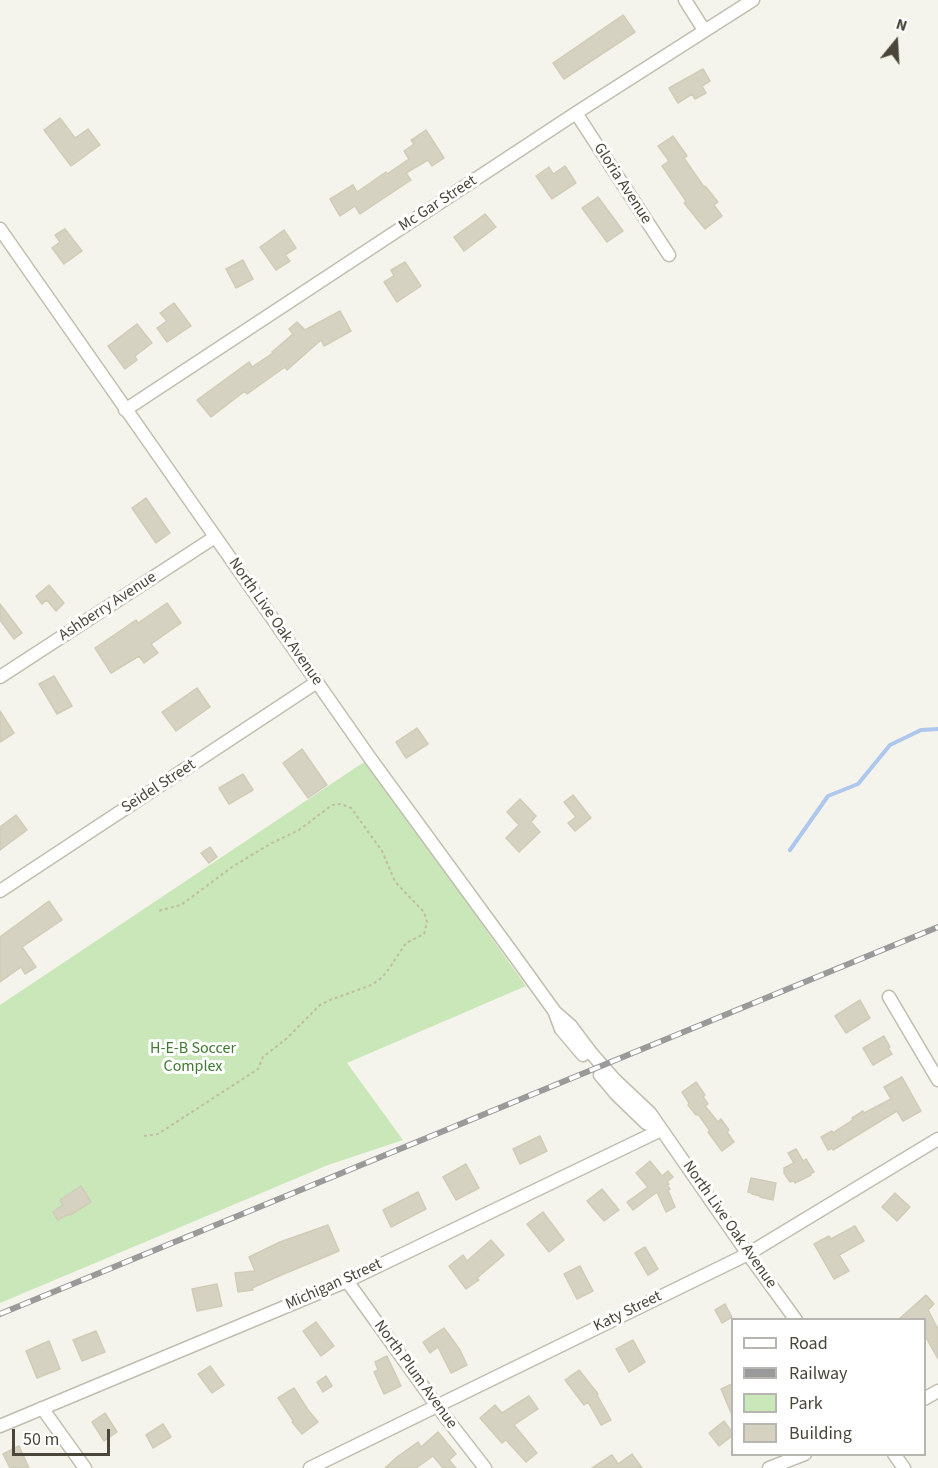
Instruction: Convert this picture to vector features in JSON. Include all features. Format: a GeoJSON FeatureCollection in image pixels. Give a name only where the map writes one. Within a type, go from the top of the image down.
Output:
{"type":"FeatureCollection","features":[{"type":"Feature","properties":{"kind":"street"},"geometry":{"type":"LineString","coordinates":[[685,0],[704,30]]}},
{"type":"Feature","properties":{"kind":"street","name":"Mc Gar Street"},"geometry":{"type":"LineString","coordinates":[[125,410],[576,113],[753,0]]}},
{"type":"Feature","properties":{"kind":"street","name":"Gloria Avenue"},"geometry":{"type":"LineString","coordinates":[[576,113],[669,255]]}},
{"type":"Feature","properties":{"kind":"street","name":"North Live Oak Avenue"},"geometry":{"type":"LineString","coordinates":[[0,230],[370,758],[555,1012],[561,1029],[616,1094],[646,1123],[661,1130],[795,1318]]}},
{"type":"Feature","properties":{"kind":"street","name":"Ashberry Avenue"},"geometry":{"type":"LineString","coordinates":[[0,677],[215,537]]}},
{"type":"Feature","properties":{"kind":"street","name":"Seidel Street"},"geometry":{"type":"LineString","coordinates":[[0,891],[317,682]]}},
{"type":"Feature","properties":{"kind":"street"},"geometry":{"type":"LineString","coordinates":[[889,997],[938,1080]]}},
{"type":"Feature","properties":{"kind":"street","name":"Michigan Street"},"geometry":{"type":"LineString","coordinates":[[0,1426],[347,1281],[661,1130]]}},
{"type":"Feature","properties":{"kind":"street","name":"Katy Street"},"geometry":{"type":"LineString","coordinates":[[310,1468],[748,1254],[938,1139]]}},
{"type":"Feature","properties":{"kind":"street","name":"North Plum Avenue"},"geometry":{"type":"LineString","coordinates":[[347,1281],[437,1406],[485,1468]]}},
{"type":"Feature","properties":{"kind":"street"},"geometry":{"type":"LineString","coordinates":[[42,1408],[85,1468]]}},
{"type":"Feature","properties":{"kind":"street"},"geometry":{"type":"LineString","coordinates":[[769,1468],[802,1456]]}},
{"type":"Feature","properties":{"kind":"street"},"geometry":{"type":"LineString","coordinates":[[895,1456],[904,1468]]}},
{"type":"Feature","properties":{"kind":"path"},"geometry":{"type":"LineString","coordinates":[[144,1136],[158,1134],[256,1071],[263,1057],[323,1003],[379,980],[406,943],[424,934],[427,922],[424,912],[394,879],[377,844],[351,808],[340,804],[332,805],[299,830],[232,867],[181,905],[158,911]]}},
{"type":"Feature","properties":{"kind":"green space","name":"H-E-B Soccer Complex"},"geometry":{"type":"Polygon","coordinates":[[[370,758],[526,986],[347,1063],[403,1140],[328,1165],[0,1303],[0,1005],[370,758]]]}},
{"type":"Feature","properties":{"kind":"building"},"geometry":{"type":"Polygon","coordinates":[[[623,15],[635,32],[564,79],[553,63],[623,15]]]}},
{"type":"Feature","properties":{"kind":"building"},"geometry":{"type":"Polygon","coordinates":[[[703,69],[710,81],[702,86],[706,93],[695,99],[692,94],[678,103],[669,88],[703,69]]]}},
{"type":"Feature","properties":{"kind":"building"},"geometry":{"type":"Polygon","coordinates":[[[60,118],[75,138],[88,129],[100,145],[71,166],[44,130],[60,118]]]}},
{"type":"Feature","properties":{"kind":"building"},"geometry":{"type":"Polygon","coordinates":[[[426,130],[444,158],[432,166],[428,160],[406,173],[411,180],[360,214],[355,206],[340,216],[330,199],[353,185],[357,192],[409,159],[404,151],[414,144],[411,140],[426,130]]]}},
{"type":"Feature","properties":{"kind":"building"},"geometry":{"type":"Polygon","coordinates":[[[673,136],[687,156],[684,158],[704,187],[718,202],[714,205],[722,216],[705,229],[684,203],[686,201],[662,166],[669,161],[658,146],[673,136]]]}},
{"type":"Feature","properties":{"kind":"building"},"geometry":{"type":"Polygon","coordinates":[[[565,166],[576,183],[552,199],[536,176],[549,167],[553,174],[565,166]]]}},
{"type":"Feature","properties":{"kind":"building"},"geometry":{"type":"Polygon","coordinates":[[[598,197],[623,231],[607,242],[582,208],[598,197]]]}},
{"type":"Feature","properties":{"kind":"building"},"geometry":{"type":"Polygon","coordinates":[[[485,214],[496,227],[464,251],[454,237],[485,214]]]}},
{"type":"Feature","properties":{"kind":"building"},"geometry":{"type":"Polygon","coordinates":[[[65,229],[82,251],[64,264],[52,248],[60,242],[55,235],[65,229]]]}},
{"type":"Feature","properties":{"kind":"building"},"geometry":{"type":"Polygon","coordinates":[[[284,230],[296,248],[285,255],[290,261],[276,270],[260,247],[284,230]]]}},
{"type":"Feature","properties":{"kind":"building"},"geometry":{"type":"Polygon","coordinates":[[[243,260],[253,279],[236,288],[226,269],[243,260]]]}},
{"type":"Feature","properties":{"kind":"building"},"geometry":{"type":"Polygon","coordinates":[[[405,262],[421,286],[397,302],[384,282],[394,276],[391,270],[405,262]]]}},
{"type":"Feature","properties":{"kind":"building"},"geometry":{"type":"Polygon","coordinates":[[[174,303],[191,326],[167,342],[157,328],[167,321],[160,313],[174,303]]]}},
{"type":"Feature","properties":{"kind":"building"},"geometry":{"type":"Polygon","coordinates":[[[340,311],[351,331],[324,346],[321,340],[287,370],[285,367],[247,394],[245,391],[211,417],[197,400],[249,362],[252,367],[273,353],[293,334],[289,329],[297,322],[305,330],[340,311]]]}},
{"type":"Feature","properties":{"kind":"building"},"geometry":{"type":"Polygon","coordinates":[[[137,324],[152,343],[135,356],[137,360],[125,369],[108,346],[137,324]]]}},
{"type":"Feature","properties":{"kind":"building"},"geometry":{"type":"Polygon","coordinates":[[[146,498],[170,533],[156,543],[132,508],[146,498]]]}},
{"type":"Feature","properties":{"kind":"building"},"geometry":{"type":"Polygon","coordinates":[[[49,585],[64,603],[56,611],[47,600],[42,604],[36,596],[49,585]]]}},
{"type":"Feature","properties":{"kind":"building"},"geometry":{"type":"Polygon","coordinates":[[[167,603],[181,623],[151,644],[158,653],[144,663],[139,656],[111,673],[95,648],[136,620],[138,623],[167,603]]]}},
{"type":"Feature","properties":{"kind":"building"},"geometry":{"type":"Polygon","coordinates":[[[0,604],[22,633],[14,639],[0,620],[0,604]]]}},
{"type":"Feature","properties":{"kind":"building"},"geometry":{"type":"Polygon","coordinates":[[[54,676],[72,706],[57,714],[39,684],[54,676]]]}},
{"type":"Feature","properties":{"kind":"building"},"geometry":{"type":"Polygon","coordinates":[[[197,688],[210,707],[176,731],[162,712],[197,688]]]}},
{"type":"Feature","properties":{"kind":"building"},"geometry":{"type":"Polygon","coordinates":[[[0,711],[14,733],[0,742],[0,711]]]}},
{"type":"Feature","properties":{"kind":"building"},"geometry":{"type":"Polygon","coordinates":[[[417,728],[428,744],[406,758],[396,742],[417,728]]]}},
{"type":"Feature","properties":{"kind":"building"},"geometry":{"type":"Polygon","coordinates":[[[302,749],[327,785],[308,798],[283,763],[302,749]]]}},
{"type":"Feature","properties":{"kind":"building"},"geometry":{"type":"Polygon","coordinates":[[[243,774],[253,790],[229,804],[219,788],[243,774]]]}},
{"type":"Feature","properties":{"kind":"building"},"geometry":{"type":"Polygon","coordinates":[[[573,795],[591,818],[575,831],[568,823],[576,817],[564,802],[573,795]]]}},
{"type":"Feature","properties":{"kind":"building"},"geometry":{"type":"Polygon","coordinates":[[[520,799],[536,816],[531,822],[540,832],[519,852],[506,838],[519,825],[507,812],[520,799]]]}},
{"type":"Feature","properties":{"kind":"building"},"geometry":{"type":"Polygon","coordinates":[[[16,815],[27,830],[0,850],[0,827],[16,815]]]}},
{"type":"Feature","properties":{"kind":"building"},"geometry":{"type":"Polygon","coordinates":[[[210,847],[217,857],[209,863],[201,853],[210,847]]]}},
{"type":"Feature","properties":{"kind":"building"},"geometry":{"type":"Polygon","coordinates":[[[49,901],[62,920],[22,947],[36,967],[25,974],[21,967],[0,982],[0,937],[49,901]]]}},
{"type":"Feature","properties":{"kind":"building"},"geometry":{"type":"Polygon","coordinates":[[[860,1000],[870,1018],[846,1033],[835,1016],[860,1000]]]}},
{"type":"Feature","properties":{"kind":"building"},"geometry":{"type":"Polygon","coordinates":[[[884,1036],[892,1054],[873,1065],[863,1048],[884,1036]]]}},
{"type":"Feature","properties":{"kind":"building"},"geometry":{"type":"Polygon","coordinates":[[[902,1077],[921,1111],[903,1121],[897,1111],[833,1150],[832,1148],[828,1150],[821,1137],[832,1131],[833,1133],[863,1111],[864,1113],[891,1099],[884,1087],[902,1077]]]}},
{"type":"Feature","properties":{"kind":"building"},"geometry":{"type":"Polygon","coordinates":[[[696,1082],[705,1095],[703,1097],[708,1104],[705,1106],[718,1122],[721,1119],[734,1142],[722,1151],[698,1114],[696,1115],[688,1105],[682,1092],[696,1082]]]}},
{"type":"Feature","properties":{"kind":"building"},"geometry":{"type":"Polygon","coordinates":[[[540,1136],[547,1151],[520,1164],[513,1149],[540,1136]]]}},
{"type":"Feature","properties":{"kind":"building"},"geometry":{"type":"Polygon","coordinates":[[[796,1149],[803,1161],[806,1159],[814,1172],[795,1183],[790,1182],[784,1173],[784,1168],[794,1163],[788,1153],[796,1149]]]}},
{"type":"Feature","properties":{"kind":"building"},"geometry":{"type":"Polygon","coordinates":[[[650,1161],[662,1176],[668,1171],[673,1177],[667,1185],[675,1207],[666,1212],[657,1192],[633,1210],[627,1202],[648,1187],[636,1173],[650,1161]]]}},
{"type":"Feature","properties":{"kind":"building"},"geometry":{"type":"Polygon","coordinates":[[[466,1164],[479,1188],[456,1200],[443,1177],[466,1164]]]}},
{"type":"Feature","properties":{"kind":"building"},"geometry":{"type":"Polygon","coordinates":[[[751,1178],[776,1183],[773,1200],[748,1192],[751,1178]]]}},
{"type":"Feature","properties":{"kind":"building"},"geometry":{"type":"Polygon","coordinates":[[[81,1186],[91,1202],[58,1220],[53,1212],[63,1205],[60,1200],[81,1186]]]}},
{"type":"Feature","properties":{"kind":"building"},"geometry":{"type":"Polygon","coordinates":[[[602,1189],[619,1210],[604,1221],[587,1201],[602,1189]]]}},
{"type":"Feature","properties":{"kind":"building"},"geometry":{"type":"Polygon","coordinates":[[[418,1192],[426,1209],[391,1227],[383,1210],[418,1192]]]}},
{"type":"Feature","properties":{"kind":"building"},"geometry":{"type":"Polygon","coordinates":[[[895,1193],[910,1207],[897,1221],[882,1207],[895,1193]]]}},
{"type":"Feature","properties":{"kind":"building"},"geometry":{"type":"Polygon","coordinates":[[[543,1212],[564,1240],[549,1252],[527,1224],[543,1212]]]}},
{"type":"Feature","properties":{"kind":"building"},"geometry":{"type":"Polygon","coordinates":[[[328,1225],[339,1251],[252,1288],[253,1290],[238,1292],[235,1273],[255,1271],[249,1257],[280,1242],[328,1225]]]}},
{"type":"Feature","properties":{"kind":"building"},"geometry":{"type":"Polygon","coordinates":[[[855,1226],[864,1241],[839,1255],[849,1271],[834,1279],[814,1244],[829,1236],[831,1239],[855,1226]]]}},
{"type":"Feature","properties":{"kind":"building"},"geometry":{"type":"Polygon","coordinates":[[[491,1240],[504,1255],[477,1278],[479,1280],[466,1289],[449,1266],[463,1255],[467,1261],[491,1240]]]}},
{"type":"Feature","properties":{"kind":"building"},"geometry":{"type":"Polygon","coordinates":[[[645,1247],[658,1269],[648,1275],[635,1253],[645,1247]]]}},
{"type":"Feature","properties":{"kind":"building"},"geometry":{"type":"Polygon","coordinates":[[[580,1266],[593,1291],[577,1299],[564,1274],[580,1266]]]}},
{"type":"Feature","properties":{"kind":"building"},"geometry":{"type":"Polygon","coordinates":[[[217,1284],[222,1306],[197,1311],[192,1289],[217,1284]]]}},
{"type":"Feature","properties":{"kind":"building"},"geometry":{"type":"Polygon","coordinates":[[[926,1295],[934,1304],[928,1310],[938,1329],[938,1359],[926,1338],[926,1318],[900,1318],[926,1295]]]}},
{"type":"Feature","properties":{"kind":"building"},"geometry":{"type":"Polygon","coordinates":[[[725,1304],[732,1317],[722,1323],[715,1310],[725,1304]]]}},
{"type":"Feature","properties":{"kind":"building"},"geometry":{"type":"Polygon","coordinates":[[[316,1322],[334,1346],[321,1356],[303,1331],[316,1322]]]}},
{"type":"Feature","properties":{"kind":"building"},"geometry":{"type":"Polygon","coordinates":[[[444,1328],[460,1350],[467,1365],[451,1373],[438,1347],[430,1353],[423,1342],[444,1328]]]}},
{"type":"Feature","properties":{"kind":"building"},"geometry":{"type":"Polygon","coordinates":[[[96,1331],[105,1352],[82,1361],[73,1340],[96,1331]]]}},
{"type":"Feature","properties":{"kind":"building"},"geometry":{"type":"Polygon","coordinates":[[[633,1340],[645,1362],[629,1372],[616,1349],[633,1340]]]}},
{"type":"Feature","properties":{"kind":"building"},"geometry":{"type":"Polygon","coordinates":[[[49,1341],[60,1369],[37,1378],[26,1351],[49,1341]]]}},
{"type":"Feature","properties":{"kind":"building"},"geometry":{"type":"Polygon","coordinates":[[[387,1356],[401,1386],[384,1394],[374,1372],[378,1370],[375,1362],[387,1356]]]}},
{"type":"Feature","properties":{"kind":"building"},"geometry":{"type":"Polygon","coordinates":[[[210,1366],[224,1385],[212,1393],[198,1374],[210,1366]]]}},
{"type":"Feature","properties":{"kind":"building"},"geometry":{"type":"Polygon","coordinates":[[[579,1370],[598,1394],[611,1420],[601,1425],[588,1402],[584,1405],[565,1380],[579,1370]]]}},
{"type":"Feature","properties":{"kind":"building"},"geometry":{"type":"Polygon","coordinates":[[[326,1376],[332,1386],[323,1392],[317,1382],[326,1376]]]}},
{"type":"Feature","properties":{"kind":"building"},"geometry":{"type":"Polygon","coordinates":[[[731,1384],[731,1413],[721,1389],[731,1384]]]}},
{"type":"Feature","properties":{"kind":"building"},"geometry":{"type":"Polygon","coordinates":[[[294,1388],[318,1422],[302,1434],[278,1398],[294,1388]]]}},
{"type":"Feature","properties":{"kind":"building"},"geometry":{"type":"Polygon","coordinates":[[[529,1396],[538,1409],[514,1425],[537,1453],[526,1462],[506,1440],[502,1443],[480,1418],[495,1405],[502,1413],[529,1396]]]}},
{"type":"Feature","properties":{"kind":"building"},"geometry":{"type":"Polygon","coordinates":[[[105,1413],[117,1432],[104,1441],[92,1422],[105,1413]]]}},
{"type":"Feature","properties":{"kind":"building"},"geometry":{"type":"Polygon","coordinates":[[[724,1421],[731,1431],[731,1437],[719,1446],[709,1433],[724,1421]]]}},
{"type":"Feature","properties":{"kind":"building"},"geometry":{"type":"Polygon","coordinates":[[[163,1424],[171,1437],[153,1448],[146,1435],[163,1424]]]}},
{"type":"Feature","properties":{"kind":"building"},"geometry":{"type":"Polygon","coordinates":[[[438,1432],[456,1454],[449,1460],[456,1468],[443,1468],[433,1456],[416,1468],[385,1468],[418,1442],[421,1447],[438,1432]]]}},
{"type":"Feature","properties":{"kind":"building"},"geometry":{"type":"Polygon","coordinates":[[[19,1446],[29,1468],[10,1468],[3,1454],[19,1446]]]}},
{"type":"Feature","properties":{"kind":"building"},"geometry":{"type":"Polygon","coordinates":[[[632,1454],[642,1468],[592,1468],[612,1455],[618,1464],[632,1454]]]}},
{"type":"Feature","properties":{"kind":"waterway"},"geometry":{"type":"LineString","coordinates":[[790,850],[828,796],[858,784],[890,745],[921,730],[938,729]]}},
{"type":"Feature","properties":{"kind":"railway"},"geometry":{"type":"LineString","coordinates":[[0,1314],[938,927]]}}]}
